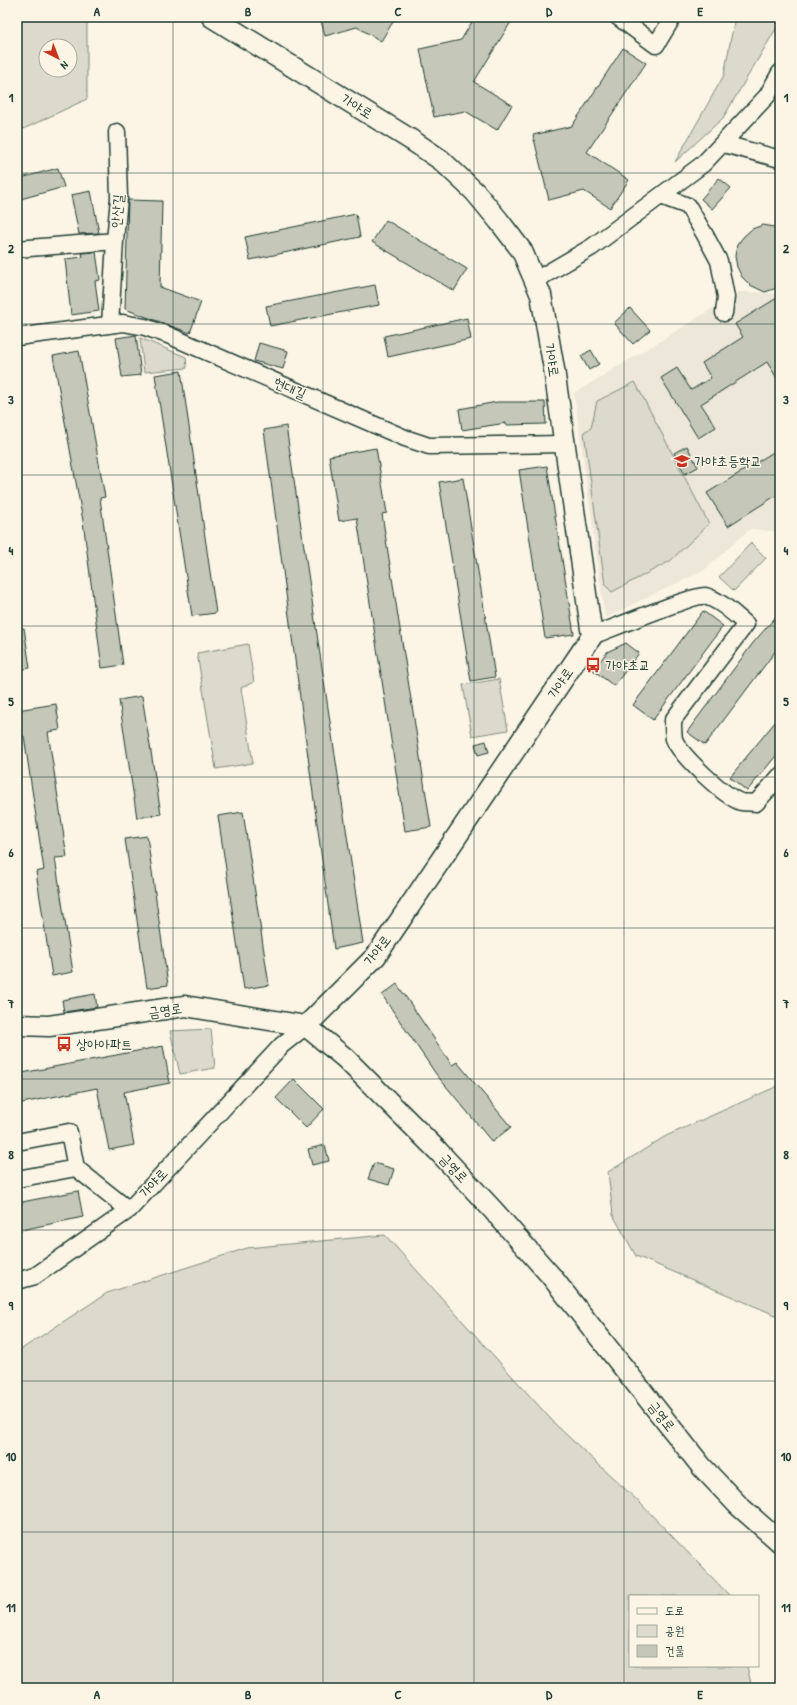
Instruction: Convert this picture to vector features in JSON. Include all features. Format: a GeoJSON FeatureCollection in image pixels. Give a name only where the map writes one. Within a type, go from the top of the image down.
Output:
{"type":"FeatureCollection","features":[{"type":"Feature","properties":{"kind":"street","name":"가야로"},"geometry":{"type":"LineString","coordinates":[[17,1281],[35,1276],[129,1210],[282,1045],[306,1026],[376,956],[592,636],[554,369],[541,295],[522,251],[475,192],[441,160],[413,141],[212,17]]}},
{"type":"Feature","properties":{"kind":"street"},"geometry":{"type":"LineString","coordinates":[[618,17],[656,46],[673,17]]}},
{"type":"Feature","properties":{"kind":"street"},"geometry":{"type":"LineString","coordinates":[[534,281],[592,247],[704,164],[767,96],[780,74]]}},
{"type":"Feature","properties":{"kind":"street","name":"안산길"},"geometry":{"type":"LineString","coordinates":[[17,249],[115,241],[119,198],[117,132]]}},
{"type":"Feature","properties":{"kind":"street"},"geometry":{"type":"LineString","coordinates":[[724,144],[780,159]]}},
{"type":"Feature","properties":{"kind":"street"},"geometry":{"type":"LineString","coordinates":[[661,196],[688,206],[705,235],[719,261],[726,297],[724,313]]}},
{"type":"Feature","properties":{"kind":"street"},"geometry":{"type":"LineString","coordinates":[[110,325],[115,241]]}},
{"type":"Feature","properties":{"kind":"street","name":"현대길"},"geometry":{"type":"LineString","coordinates":[[17,337],[123,323],[145,327],[168,335],[405,438],[429,446],[564,444]]}},
{"type":"Feature","properties":{"kind":"street"},"geometry":{"type":"LineString","coordinates":[[592,636],[687,600],[704,596],[718,602],[746,624],[673,720],[674,738],[683,754],[696,768],[732,798],[742,802],[756,802],[780,776]]}},
{"type":"Feature","properties":{"kind":"street","name":"금영로"},"geometry":{"type":"LineString","coordinates":[[17,1025],[49,1026],[186,1006],[306,1026],[350,1064],[438,1151],[493,1210],[551,1276],[702,1467],[739,1506],[780,1542]]}},
{"type":"Feature","properties":{"kind":"street"},"geometry":{"type":"LineString","coordinates":[[17,1142],[69,1132],[76,1168],[129,1210]]}},
{"type":"Feature","properties":{"kind":"street"},"geometry":{"type":"LineString","coordinates":[[17,1179],[76,1168]]}},
{"type":"Feature","properties":{"kind":"shaded area","name":"가야초등학교"},"geometry":{"type":"Polygon","coordinates":[[[738,292],[780,293],[780,532],[750,529],[704,570],[605,618],[574,393],[677,331],[738,292]]]}},
{"type":"Feature","properties":{"kind":"green space"},"geometry":{"type":"Polygon","coordinates":[[[17,17],[87,17],[87,99],[17,132],[17,17]]]}},
{"type":"Feature","properties":{"kind":"green space"},"geometry":{"type":"Polygon","coordinates":[[[735,17],[780,17],[780,22],[723,118],[675,162],[724,75],[735,17]]]}},
{"type":"Feature","properties":{"kind":"green space"},"geometry":{"type":"Polygon","coordinates":[[[140,338],[186,357],[187,368],[144,372],[140,338]]]}},
{"type":"Feature","properties":{"kind":"green space"},"geometry":{"type":"Polygon","coordinates":[[[635,382],[709,524],[670,561],[612,592],[605,585],[584,432],[591,428],[597,401],[635,382]]]}},
{"type":"Feature","properties":{"kind":"green space"},"geometry":{"type":"Polygon","coordinates":[[[751,543],[766,558],[734,591],[719,577],[751,543]]]}},
{"type":"Feature","properties":{"kind":"green space"},"geometry":{"type":"Polygon","coordinates":[[[248,644],[254,682],[241,688],[253,763],[216,769],[197,653],[248,644]]]}},
{"type":"Feature","properties":{"kind":"green space"},"geometry":{"type":"Polygon","coordinates":[[[499,679],[508,730],[472,736],[463,685],[499,679]]]}},
{"type":"Feature","properties":{"kind":"green space"},"geometry":{"type":"Polygon","coordinates":[[[211,1029],[215,1068],[180,1074],[170,1031],[211,1029]]]}},
{"type":"Feature","properties":{"kind":"green space"},"geometry":{"type":"Polygon","coordinates":[[[780,1085],[780,1317],[636,1256],[613,1215],[608,1172],[666,1136],[780,1085]]]}},
{"type":"Feature","properties":{"kind":"green space"},"geometry":{"type":"Polygon","coordinates":[[[385,1235],[557,1426],[638,1501],[729,1595],[629,1595],[629,1667],[747,1667],[752,1688],[17,1688],[17,1352],[107,1293],[247,1248],[385,1235]]]}},
{"type":"Feature","properties":{"kind":"building"},"geometry":{"type":"Polygon","coordinates":[[[320,17],[396,17],[381,41],[357,27],[325,36],[320,17]]]}},
{"type":"Feature","properties":{"kind":"building"},"geometry":{"type":"Polygon","coordinates":[[[475,17],[514,17],[474,82],[512,105],[497,130],[465,111],[434,117],[420,49],[461,40],[475,17]]]}},
{"type":"Feature","properties":{"kind":"building"},"geometry":{"type":"Polygon","coordinates":[[[623,48],[646,63],[587,152],[629,180],[610,208],[584,191],[549,200],[533,135],[572,126],[623,48]]]}},
{"type":"Feature","properties":{"kind":"building"},"geometry":{"type":"Polygon","coordinates":[[[58,168],[64,187],[17,200],[17,179],[58,168]]]}},
{"type":"Feature","properties":{"kind":"building"},"geometry":{"type":"Polygon","coordinates":[[[719,178],[731,188],[712,209],[701,199],[719,178]]]}},
{"type":"Feature","properties":{"kind":"building"},"geometry":{"type":"Polygon","coordinates":[[[91,191],[99,233],[79,234],[71,195],[91,191]]]}},
{"type":"Feature","properties":{"kind":"building"},"geometry":{"type":"Polygon","coordinates":[[[128,200],[162,201],[160,287],[201,302],[190,333],[125,309],[128,200]]]}},
{"type":"Feature","properties":{"kind":"building"},"geometry":{"type":"Polygon","coordinates":[[[356,214],[360,237],[250,260],[245,237],[356,214]]]}},
{"type":"Feature","properties":{"kind":"building"},"geometry":{"type":"Polygon","coordinates":[[[386,220],[467,269],[454,291],[372,242],[386,220]]]}},
{"type":"Feature","properties":{"kind":"building"},"geometry":{"type":"Polygon","coordinates":[[[763,225],[780,228],[780,287],[765,292],[750,285],[742,277],[737,267],[735,256],[737,245],[744,236],[752,229],[763,225]]]}},
{"type":"Feature","properties":{"kind":"building"},"geometry":{"type":"Polygon","coordinates":[[[96,252],[100,280],[95,281],[99,311],[71,315],[65,259],[83,257],[82,253],[96,252]]]}},
{"type":"Feature","properties":{"kind":"building"},"geometry":{"type":"Polygon","coordinates":[[[375,285],[379,305],[270,326],[266,306],[375,285]]]}},
{"type":"Feature","properties":{"kind":"building"},"geometry":{"type":"Polygon","coordinates":[[[780,296],[780,383],[767,362],[701,404],[716,427],[698,438],[661,378],[677,368],[691,390],[711,378],[702,363],[743,337],[735,324],[780,296]]]}},
{"type":"Feature","properties":{"kind":"building"},"geometry":{"type":"Polygon","coordinates":[[[630,308],[650,330],[633,344],[614,323],[630,308]]]}},
{"type":"Feature","properties":{"kind":"building"},"geometry":{"type":"Polygon","coordinates":[[[467,318],[471,339],[388,357],[384,336],[467,318]]]}},
{"type":"Feature","properties":{"kind":"building"},"geometry":{"type":"Polygon","coordinates":[[[136,335],[141,375],[122,377],[116,338],[136,335]]]}},
{"type":"Feature","properties":{"kind":"building"},"geometry":{"type":"Polygon","coordinates":[[[259,343],[288,351],[283,369],[254,361],[259,343]]]}},
{"type":"Feature","properties":{"kind":"building"},"geometry":{"type":"Polygon","coordinates":[[[591,350],[599,364],[589,370],[581,356],[591,350]]]}},
{"type":"Feature","properties":{"kind":"building"},"geometry":{"type":"Polygon","coordinates":[[[79,351],[105,497],[100,498],[123,665],[102,668],[83,521],[53,356],[79,351]]]}},
{"type":"Feature","properties":{"kind":"building"},"geometry":{"type":"Polygon","coordinates":[[[181,371],[216,613],[192,616],[155,375],[181,371]]]}},
{"type":"Feature","properties":{"kind":"building"},"geometry":{"type":"Polygon","coordinates":[[[497,402],[545,402],[546,424],[506,425],[506,423],[462,430],[459,409],[497,402]]]}},
{"type":"Feature","properties":{"kind":"building"},"geometry":{"type":"Polygon","coordinates":[[[286,426],[363,943],[334,949],[264,430],[286,426]]]}},
{"type":"Feature","properties":{"kind":"building"},"geometry":{"type":"Polygon","coordinates":[[[687,446],[698,467],[685,474],[674,453],[687,446]]]}},
{"type":"Feature","properties":{"kind":"building"},"geometry":{"type":"Polygon","coordinates":[[[376,448],[387,513],[382,514],[431,827],[405,831],[357,518],[339,521],[329,456],[376,448]]]}},
{"type":"Feature","properties":{"kind":"building"},"geometry":{"type":"Polygon","coordinates":[[[780,448],[780,493],[728,526],[707,493],[780,448]]]}},
{"type":"Feature","properties":{"kind":"building"},"geometry":{"type":"Polygon","coordinates":[[[547,466],[574,634],[545,638],[519,470],[547,466]]]}},
{"type":"Feature","properties":{"kind":"building"},"geometry":{"type":"Polygon","coordinates":[[[463,478],[495,677],[471,681],[439,482],[463,478]]]}},
{"type":"Feature","properties":{"kind":"building"},"geometry":{"type":"Polygon","coordinates":[[[703,611],[723,626],[653,720],[633,705],[703,611]]]}},
{"type":"Feature","properties":{"kind":"building"},"geometry":{"type":"Polygon","coordinates":[[[780,612],[780,645],[705,745],[687,732],[753,643],[780,612]]]}},
{"type":"Feature","properties":{"kind":"building"},"geometry":{"type":"Polygon","coordinates":[[[24,628],[30,668],[17,670],[17,629],[24,628]]]}},
{"type":"Feature","properties":{"kind":"building"},"geometry":{"type":"Polygon","coordinates":[[[626,643],[639,653],[614,686],[593,670],[607,652],[626,643]]]}},
{"type":"Feature","properties":{"kind":"building"},"geometry":{"type":"Polygon","coordinates":[[[142,696],[161,814],[137,818],[119,700],[142,696]]]}},
{"type":"Feature","properties":{"kind":"building"},"geometry":{"type":"Polygon","coordinates":[[[56,704],[60,730],[48,732],[67,857],[55,858],[73,972],[52,976],[36,872],[44,870],[24,736],[17,738],[17,710],[56,704]]]}},
{"type":"Feature","properties":{"kind":"building"},"geometry":{"type":"Polygon","coordinates":[[[780,716],[780,751],[747,791],[730,777],[780,716]]]}},
{"type":"Feature","properties":{"kind":"building"},"geometry":{"type":"Polygon","coordinates":[[[486,741],[489,752],[478,755],[475,744],[486,741]]]}},
{"type":"Feature","properties":{"kind":"building"},"geometry":{"type":"Polygon","coordinates":[[[243,812],[269,985],[244,989],[218,816],[243,812]]]}},
{"type":"Feature","properties":{"kind":"building"},"geometry":{"type":"Polygon","coordinates":[[[147,836],[168,985],[147,988],[125,839],[147,836]]]}},
{"type":"Feature","properties":{"kind":"building"},"geometry":{"type":"Polygon","coordinates":[[[397,984],[452,1065],[457,1062],[511,1127],[492,1142],[436,1074],[382,995],[397,984]]]}},
{"type":"Feature","properties":{"kind":"building"},"geometry":{"type":"Polygon","coordinates":[[[95,994],[97,1007],[64,1012],[62,1000],[95,994]]]}},
{"type":"Feature","properties":{"kind":"building"},"geometry":{"type":"Polygon","coordinates":[[[163,1046],[170,1083],[124,1092],[134,1145],[109,1150],[97,1088],[17,1104],[17,1074],[163,1046]]]}},
{"type":"Feature","properties":{"kind":"building"},"geometry":{"type":"Polygon","coordinates":[[[294,1079],[324,1109],[306,1128],[276,1098],[294,1079]]]}},
{"type":"Feature","properties":{"kind":"building"},"geometry":{"type":"Polygon","coordinates":[[[325,1145],[329,1161],[312,1165],[308,1149],[325,1145]]]}},
{"type":"Feature","properties":{"kind":"building"},"geometry":{"type":"Polygon","coordinates":[[[374,1163],[394,1169],[389,1185],[368,1179],[374,1163]]]}},
{"type":"Feature","properties":{"kind":"building"},"geometry":{"type":"Polygon","coordinates":[[[78,1191],[83,1217],[17,1231],[17,1203],[78,1191]]]}},
{"type":"Feature","properties":{"kind":"place","name":"가야초등학교"},"geometry":{"type":"Point","coordinates":[682,461]}},
{"type":"Feature","properties":{"kind":"place","name":"가야초교"},"geometry":{"type":"Point","coordinates":[593,665]}},
{"type":"Feature","properties":{"kind":"place","name":"상아아파트"},"geometry":{"type":"Point","coordinates":[64,1044]}}]}
